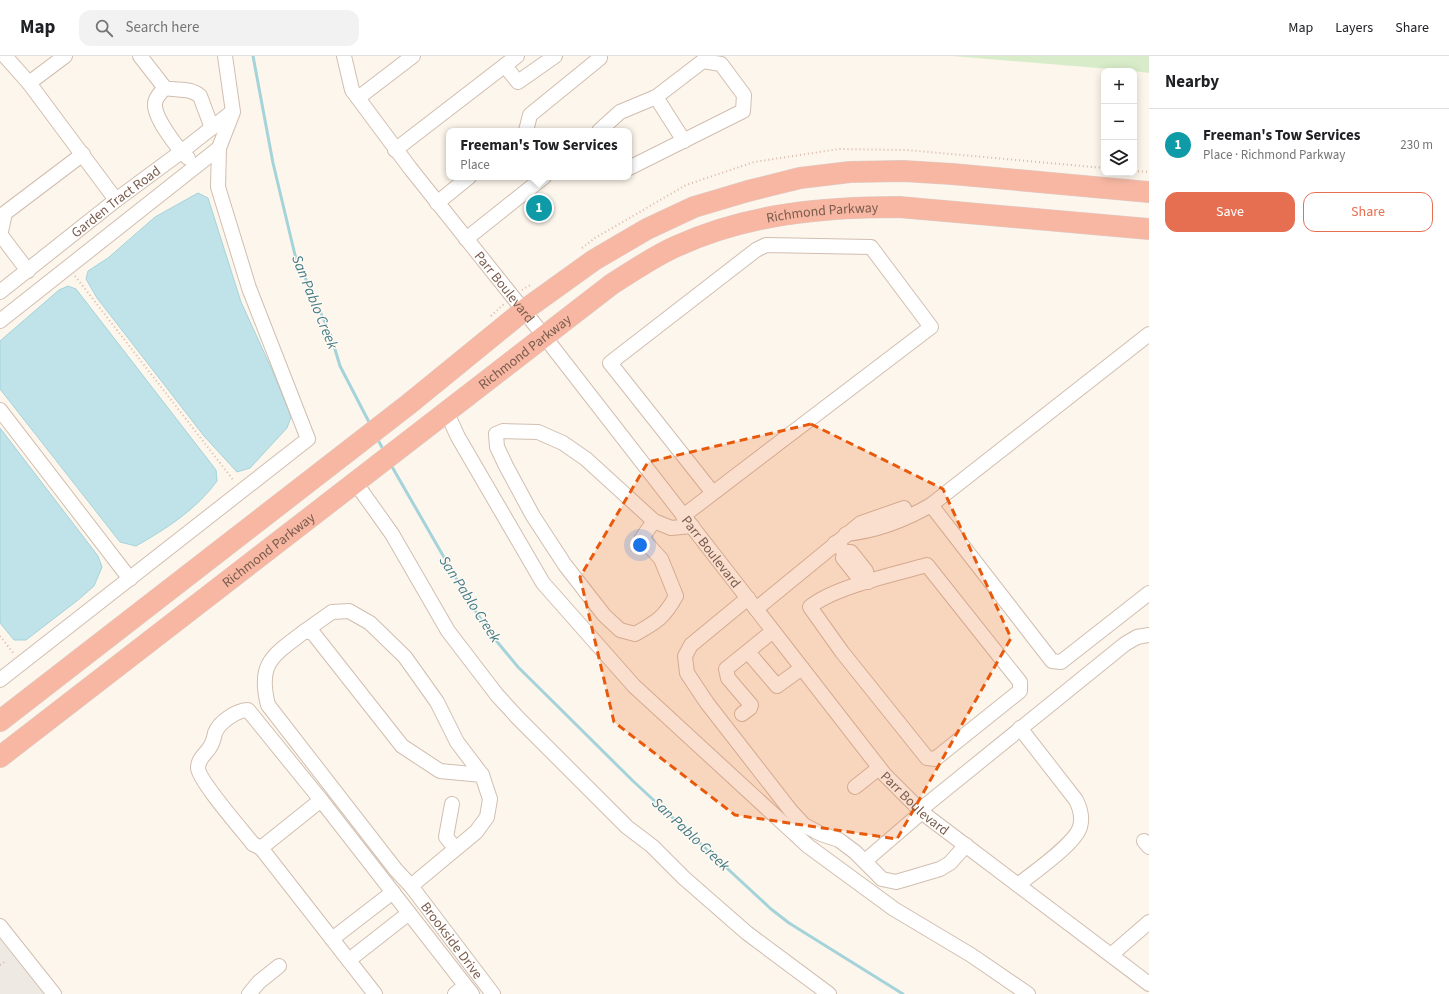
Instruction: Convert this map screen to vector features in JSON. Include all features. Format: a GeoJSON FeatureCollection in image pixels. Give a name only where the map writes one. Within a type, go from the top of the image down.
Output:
{"type":"FeatureCollection","features":[{"type":"Feature","properties":{"kind":"highway","name":"Richmond Parkway"},"geometry":{"type":"LineString","coordinates":[[0,721],[409,404],[523,311],[594,260],[647,229],[694,208],[800,178],[850,172],[903,171],[1149,192]]}},
{"type":"Feature","properties":{"kind":"highway","name":"Richmond Parkway"},"geometry":{"type":"LineString","coordinates":[[0,757],[612,284],[676,246],[734,226],[770,216],[831,209],[899,207],[1149,229]]}},
{"type":"Feature","properties":{"kind":"street"},"geometry":{"type":"LineString","coordinates":[[5,56],[29,83],[116,200]]}},
{"type":"Feature","properties":{"kind":"street"},"geometry":{"type":"LineString","coordinates":[[29,83],[65,56]]}},
{"type":"Feature","properties":{"kind":"street"},"geometry":{"type":"LineString","coordinates":[[140,56],[165,88],[174,90],[187,89],[200,96],[212,128]]}},
{"type":"Feature","properties":{"kind":"street"},"geometry":{"type":"LineString","coordinates":[[0,680],[308,439],[246,281],[218,187],[219,148],[233,112],[225,56]]}},
{"type":"Feature","properties":{"kind":"street","name":"Parr Boulevard"},"geometry":{"type":"LineString","coordinates":[[344,56],[352,90],[395,150],[544,336],[879,768],[921,811],[1149,984]]}},
{"type":"Feature","properties":{"kind":"street"},"geometry":{"type":"LineString","coordinates":[[358,98],[413,56]]}},
{"type":"Feature","properties":{"kind":"street"},"geometry":{"type":"LineString","coordinates":[[395,150],[517,56]]}},
{"type":"Feature","properties":{"kind":"street"},"geometry":{"type":"LineString","coordinates":[[505,66],[518,82],[555,56]]}},
{"type":"Feature","properties":{"kind":"street"},"geometry":{"type":"LineString","coordinates":[[527,128],[530,114],[600,58]]}},
{"type":"Feature","properties":{"kind":"street"},"geometry":{"type":"LineString","coordinates":[[602,128],[620,112],[656,97],[703,61],[721,64],[744,95],[743,112],[632,167]]}},
{"type":"Feature","properties":{"kind":"street"},"geometry":{"type":"LineString","coordinates":[[165,88],[155,103],[156,111],[163,126],[181,152],[196,166]]}},
{"type":"Feature","properties":{"kind":"street"},"geometry":{"type":"LineString","coordinates":[[656,97],[684,141]]}},
{"type":"Feature","properties":{"kind":"street","name":"Garden Tract Road"},"geometry":{"type":"LineString","coordinates":[[0,292],[116,200],[233,112]]}},
{"type":"Feature","properties":{"kind":"street"},"geometry":{"type":"LineString","coordinates":[[0,321],[219,148]]}},
{"type":"Feature","properties":{"kind":"street"},"geometry":{"type":"LineString","coordinates":[[28,270],[0,235],[5,213],[83,154]]}},
{"type":"Feature","properties":{"kind":"street"},"geometry":{"type":"LineString","coordinates":[[437,203],[465,180]]}},
{"type":"Feature","properties":{"kind":"street"},"geometry":{"type":"LineString","coordinates":[[466,239],[540,180]]}},
{"type":"Feature","properties":{"kind":"street"},"geometry":{"type":"LineString","coordinates":[[654,521],[642,538],[661,559],[676,596],[667,613],[653,624],[635,634],[620,630],[604,615],[566,565],[533,516],[509,473],[497,447],[496,434],[510,430],[538,432],[563,443],[586,459],[654,521],[671,528],[688,521],[713,493],[931,327],[871,247],[766,246],[756,250],[610,363],[713,493]]}},
{"type":"Feature","properties":{"kind":"street"},"geometry":{"type":"LineString","coordinates":[[966,845],[950,863],[940,869],[896,882],[882,879],[865,861],[839,840],[821,834],[804,825],[707,702],[687,673],[685,656],[691,645],[842,543],[866,532],[913,515],[931,505],[1149,334]]}},
{"type":"Feature","properties":{"kind":"street"},"geometry":{"type":"LineString","coordinates":[[0,410],[130,579]]}},
{"type":"Feature","properties":{"kind":"street"},"geometry":{"type":"LineString","coordinates":[[446,411],[458,437],[543,583],[634,686],[729,772],[790,830],[820,855],[894,910],[971,955],[1028,994]]}},
{"type":"Feature","properties":{"kind":"street"},"geometry":{"type":"LineString","coordinates":[[355,482],[392,534],[448,631],[497,695],[627,827],[652,846],[684,878],[747,933],[829,994]]}},
{"type":"Feature","properties":{"kind":"street"},"geometry":{"type":"LineString","coordinates":[[931,505],[1052,661],[1061,662],[1149,593]]}},
{"type":"Feature","properties":{"kind":"street"},"geometry":{"type":"LineString","coordinates":[[842,543],[866,571],[868,582]]}},
{"type":"Feature","properties":{"kind":"street"},"geometry":{"type":"LineString","coordinates":[[927,565],[1020,682],[1020,691],[935,759],[927,758],[842,652],[810,607],[818,600],[868,582],[927,565]]}},
{"type":"Feature","properties":{"kind":"street","name":"Brookside Drive"},"geometry":{"type":"LineString","coordinates":[[411,886],[476,832],[487,817],[490,799],[482,775],[457,742],[437,702],[405,657],[370,623],[349,611],[332,612],[275,654],[268,664],[264,677],[264,690],[268,705],[396,870],[411,886],[493,994]]}},
{"type":"Feature","properties":{"kind":"street"},"geometry":{"type":"LineString","coordinates":[[306,631],[313,633],[366,698],[402,746],[440,771],[482,775]]}},
{"type":"Feature","properties":{"kind":"street"},"geometry":{"type":"LineString","coordinates":[[742,714],[750,708],[751,705],[728,678],[726,669],[773,631]]}},
{"type":"Feature","properties":{"kind":"street"},"geometry":{"type":"LineString","coordinates":[[865,861],[921,811],[1020,728],[1125,644],[1137,637],[1149,635]]}},
{"type":"Feature","properties":{"kind":"street"},"geometry":{"type":"LineString","coordinates":[[748,652],[777,686],[802,668]]}},
{"type":"Feature","properties":{"kind":"street"},"geometry":{"type":"LineString","coordinates":[[375,994],[261,848],[253,844],[206,783],[198,768],[200,759],[211,746],[217,727],[240,711],[248,710],[321,800],[409,913],[464,991]]}},
{"type":"Feature","properties":{"kind":"street"},"geometry":{"type":"LineString","coordinates":[[1018,885],[1076,837],[1081,825],[1081,811],[1076,800],[1020,728]]}},
{"type":"Feature","properties":{"kind":"street"},"geometry":{"type":"LineString","coordinates":[[854,787],[879,768]]}},
{"type":"Feature","properties":{"kind":"street"},"geometry":{"type":"LineString","coordinates":[[261,848],[321,800]]}},
{"type":"Feature","properties":{"kind":"street"},"geometry":{"type":"LineString","coordinates":[[452,804],[446,836],[455,848]]}},
{"type":"Feature","properties":{"kind":"street"},"geometry":{"type":"LineString","coordinates":[[332,939],[393,892]]}},
{"type":"Feature","properties":{"kind":"street"},"geometry":{"type":"LineString","coordinates":[[349,960],[409,913]]}},
{"type":"Feature","properties":{"kind":"street"},"geometry":{"type":"LineString","coordinates":[[1111,955],[1149,922]]}},
{"type":"Feature","properties":{"kind":"street"},"geometry":{"type":"LineString","coordinates":[[3,934],[54,994]]}},
{"type":"Feature","properties":{"kind":"street"},"geometry":{"type":"LineString","coordinates":[[249,994],[259,982],[279,966]]}},
{"type":"Feature","properties":{"kind":"path"},"geometry":{"type":"LineString","coordinates":[[1137,171],[1149,172]]}},
{"type":"Feature","properties":{"kind":"path"},"geometry":{"type":"LineString","coordinates":[[68,268],[242,491]]}},
{"type":"Feature","properties":{"kind":"path"},"geometry":{"type":"LineString","coordinates":[[0,636],[21,664]]}},
{"type":"Feature","properties":{"kind":"path"},"geometry":{"type":"LineString","coordinates":[[0,964],[6,961]]}},
{"type":"Feature","properties":{"kind":"highlighted area"},"geometry":{"type":"Polygon","coordinates":[[[811,424],[943,489],[1011,638],[897,839],[735,815],[614,722],[580,577],[648,462],[811,424]]]}},
{"type":"Feature","properties":{"kind":"shaded area"},"geometry":{"type":"Polygon","coordinates":[[[0,937],[45,994],[0,994],[0,937]]]}},
{"type":"Feature","properties":{"kind":"green space"},"geometry":{"type":"Polygon","coordinates":[[[952,56],[1149,56],[1149,73],[1137,71],[1137,68],[1101,68],[952,56]]]}},
{"type":"Feature","properties":{"kind":"water"},"geometry":{"type":"Polygon","coordinates":[[[198,193],[208,198],[241,302],[273,372],[291,417],[287,428],[250,468],[237,472],[204,436],[97,298],[86,279],[88,271],[108,258],[155,217],[198,193]]]}},
{"type":"Feature","properties":{"kind":"water"},"geometry":{"type":"Polygon","coordinates":[[[68,286],[76,289],[216,470],[217,481],[200,501],[180,518],[136,546],[120,542],[0,389],[0,341],[59,290],[68,286]]]}},
{"type":"Feature","properties":{"kind":"water"},"geometry":{"type":"Polygon","coordinates":[[[0,428],[98,556],[102,567],[94,586],[26,640],[14,640],[0,623],[0,428]]]}},
{"type":"Feature","properties":{"kind":"waterway","name":"San Pablo Creek"},"geometry":{"type":"LineString","coordinates":[[253,56],[273,163],[295,255],[331,336],[340,366],[370,424]]}},
{"type":"Feature","properties":{"kind":"waterway","name":"San Pablo Creek"},"geometry":{"type":"LineString","coordinates":[[377,438],[384,451]]}},
{"type":"Feature","properties":{"kind":"waterway","name":"San Pablo Creek"},"geometry":{"type":"LineString","coordinates":[[391,465],[472,606],[494,638],[518,667],[633,781],[771,909],[789,923],[903,994]]}},
{"type":"Feature","properties":{"kind":"place","name":"Freeman's Tow Services"},"geometry":{"type":"Point","coordinates":[539,208]}}]}
